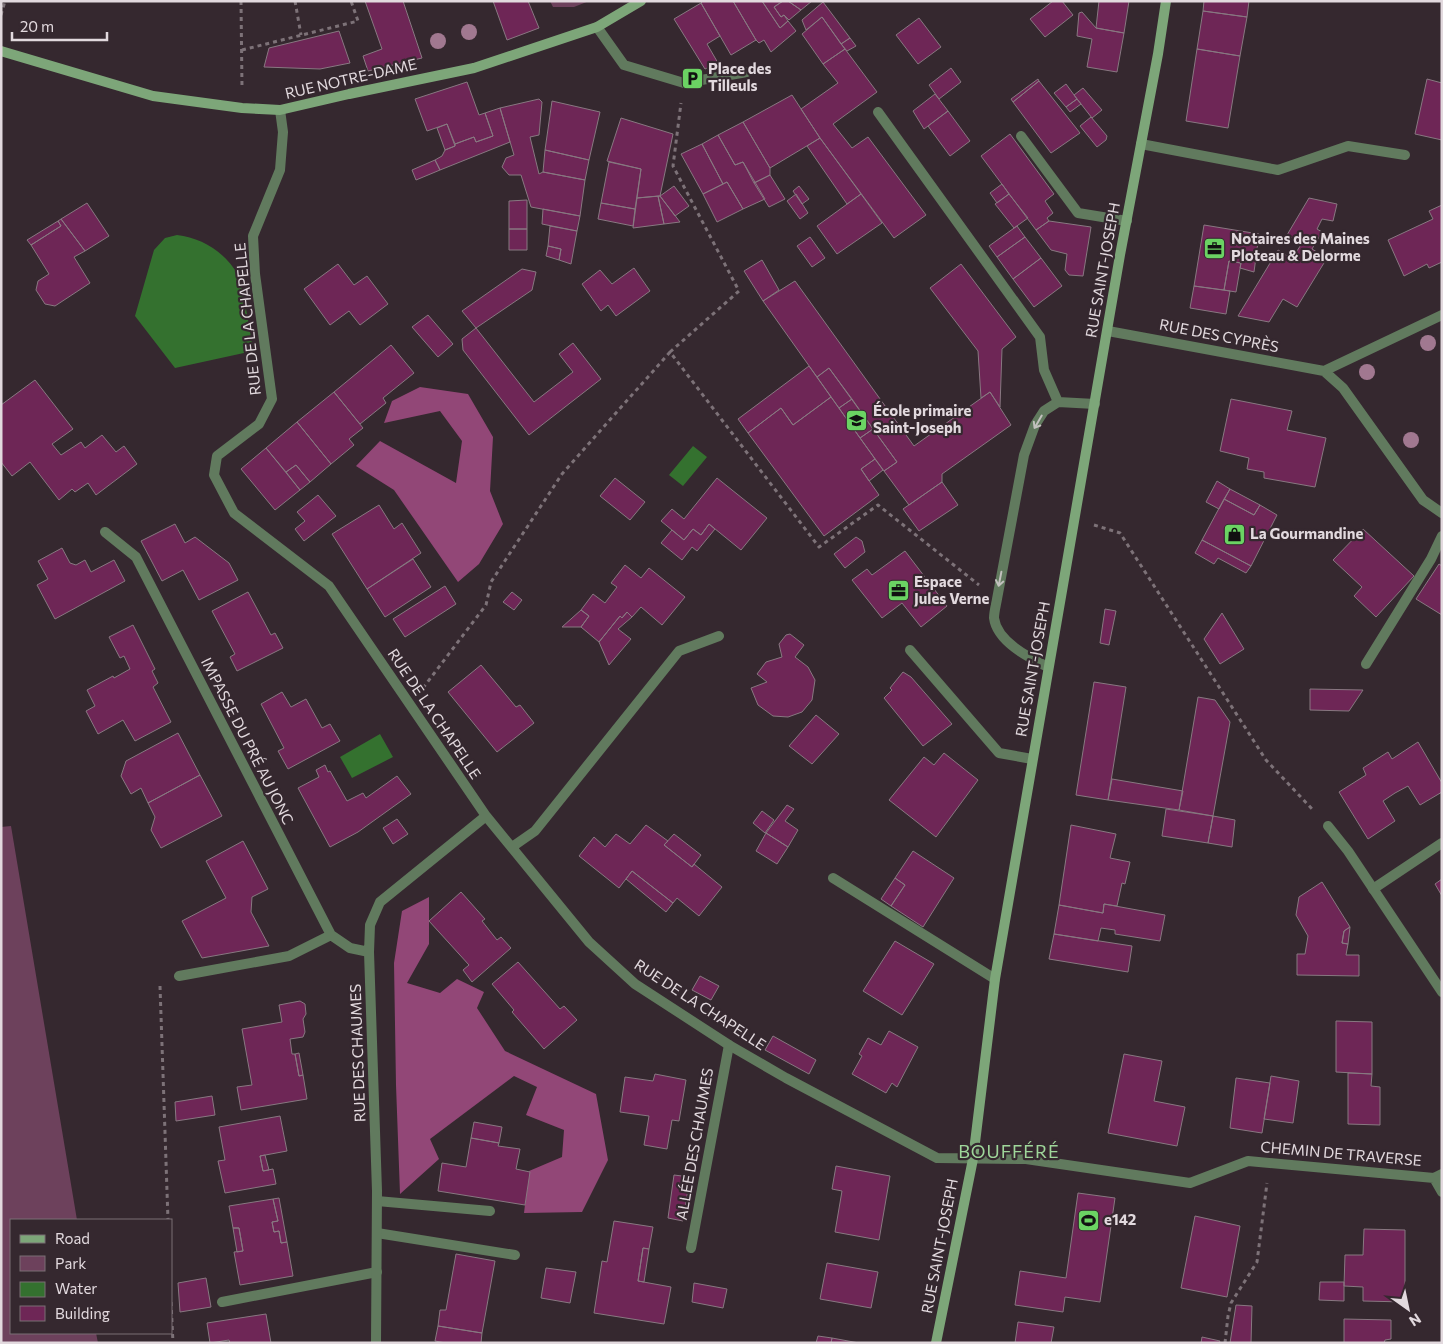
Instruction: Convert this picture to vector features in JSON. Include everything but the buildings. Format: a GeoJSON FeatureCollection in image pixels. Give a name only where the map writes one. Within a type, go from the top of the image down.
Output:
{"type":"FeatureCollection","features":[{"type":"Feature","properties":{"kind":"street","name":"RUE NOTRE-DAME"},"geometry":{"type":"LineString","coordinates":[[1,51],[153,96],[242,108],[280,110],[474,68],[597,27],[641,1]]}},
{"type":"Feature","properties":{"kind":"street","name":"RUE SAINT-JOSEPH"},"geometry":{"type":"LineString","coordinates":[[936,1343],[973,1159],[995,979],[1048,666],[1166,1]]}},
{"type":"Feature","properties":{"kind":"street"},"geometry":{"type":"LineString","coordinates":[[597,27],[624,65],[684,83],[747,72]]}},
{"type":"Feature","properties":{"kind":"street","name":"RUE DE LA CHAPELLE"},"geometry":{"type":"LineString","coordinates":[[280,110],[283,132],[280,170],[253,236],[255,274],[272,399],[259,424],[217,456],[214,476],[234,513],[329,586],[486,816],[595,948],[635,984],[786,1078],[937,1158],[973,1159]]}},
{"type":"Feature","properties":{"kind":"street"},"geometry":{"type":"LineString","coordinates":[[878,112],[1040,337],[1044,370],[1058,402]]}},
{"type":"Feature","properties":{"kind":"street"},"geometry":{"type":"LineString","coordinates":[[1021,136],[1078,213],[1127,221]]}},
{"type":"Feature","properties":{"kind":"street"},"geometry":{"type":"LineString","coordinates":[[1141,144],[1278,170],[1348,146],[1405,155]]}},
{"type":"Feature","properties":{"kind":"street"},"geometry":{"type":"LineString","coordinates":[[1442,315],[1324,371],[1342,388],[1423,500],[1442,512]]}},
{"type":"Feature","properties":{"kind":"street","name":"RUE DES CYPRÈS"},"geometry":{"type":"LineString","coordinates":[[1108,331],[1324,371]]}},
{"type":"Feature","properties":{"kind":"street"},"geometry":{"type":"LineString","coordinates":[[1048,666],[1025,656],[1006,640],[994,619],[997,599],[1024,455],[1035,425],[1044,411],[1058,402],[1095,404]]}},
{"type":"Feature","properties":{"kind":"street","name":"IMPASSE DU PRÉ AU JONC"},"geometry":{"type":"LineString","coordinates":[[105,532],[136,556],[331,935]]}},
{"type":"Feature","properties":{"kind":"street"},"geometry":{"type":"LineString","coordinates":[[1366,664],[1431,559],[1442,536]]}},
{"type":"Feature","properties":{"kind":"street"},"geometry":{"type":"LineString","coordinates":[[512,847],[535,831],[679,651],[719,636]]}},
{"type":"Feature","properties":{"kind":"street"},"geometry":{"type":"LineString","coordinates":[[910,650],[998,752],[1032,759]]}},
{"type":"Feature","properties":{"kind":"street","name":"RUE DES CHAUMES"},"geometry":{"type":"LineString","coordinates":[[376,1343],[378,1201],[369,952],[370,925],[380,902],[486,816]]}},
{"type":"Feature","properties":{"kind":"street"},"geometry":{"type":"LineString","coordinates":[[1328,826],[1348,851],[1442,992]]}},
{"type":"Feature","properties":{"kind":"street"},"geometry":{"type":"LineString","coordinates":[[1373,889],[1442,843]]}},
{"type":"Feature","properties":{"kind":"street"},"geometry":{"type":"LineString","coordinates":[[833,878],[995,979]]}},
{"type":"Feature","properties":{"kind":"street"},"geometry":{"type":"LineString","coordinates":[[179,976],[289,956],[331,935],[350,948],[369,952]]}},
{"type":"Feature","properties":{"kind":"street","name":"ALLÉE DES CHAUMES"},"geometry":{"type":"LineString","coordinates":[[691,1248],[729,1044]]}},
{"type":"Feature","properties":{"kind":"street","name":"CHEMIN DE TRAVERSE"},"geometry":{"type":"LineString","coordinates":[[973,1159],[1026,1159],[1190,1183],[1248,1161],[1438,1176]]}},
{"type":"Feature","properties":{"kind":"street"},"geometry":{"type":"LineString","coordinates":[[1438,1176],[1442,1192]]}},
{"type":"Feature","properties":{"kind":"street"},"geometry":{"type":"LineString","coordinates":[[378,1201],[490,1211]]}},
{"type":"Feature","properties":{"kind":"street"},"geometry":{"type":"LineString","coordinates":[[377,1233],[516,1255]]}},
{"type":"Feature","properties":{"kind":"street"},"geometry":{"type":"LineString","coordinates":[[222,1302],[377,1272]]}},
{"type":"Feature","properties":{"kind":"path"},"geometry":{"type":"LineString","coordinates":[[1,15],[5,1]]}},
{"type":"Feature","properties":{"kind":"path"},"geometry":{"type":"LineString","coordinates":[[241,1],[242,108]]}},
{"type":"Feature","properties":{"kind":"path"},"geometry":{"type":"LineString","coordinates":[[295,1],[301,35]]}},
{"type":"Feature","properties":{"kind":"path"},"geometry":{"type":"LineString","coordinates":[[242,50],[358,21],[351,1]]}},
{"type":"Feature","properties":{"kind":"path"},"geometry":{"type":"LineString","coordinates":[[406,699],[423,689],[486,606],[491,582],[562,474],[670,352],[739,291],[673,166],[684,83]]}},
{"type":"Feature","properties":{"kind":"path"},"geometry":{"type":"LineString","coordinates":[[670,352],[819,547],[878,505],[997,599]]}},
{"type":"Feature","properties":{"kind":"path"},"geometry":{"type":"LineString","coordinates":[[1074,518],[1120,533],[1266,760],[1328,826]]}},
{"type":"Feature","properties":{"kind":"path"},"geometry":{"type":"LineString","coordinates":[[168,1219],[160,980],[179,976]]}},
{"type":"Feature","properties":{"kind":"path"},"geometry":{"type":"LineString","coordinates":[[1224,1343],[1231,1303],[1257,1262],[1270,1163]]}},
{"type":"Feature","properties":{"kind":"path"},"geometry":{"type":"LineString","coordinates":[[172,1322],[173,1343]]}},
{"type":"Feature","properties":{"kind":"green space"},"geometry":{"type":"Polygon","coordinates":[[[550,1],[589,1],[574,7],[553,7],[550,1]]]}},
{"type":"Feature","properties":{"kind":"green space"},"geometry":{"type":"Polygon","coordinates":[[[11,826],[77,1219],[10,1219],[10,1334],[96,1334],[98,1343],[1,1343],[1,827],[11,826]]]}},
{"type":"Feature","properties":{"kind":"shaded area"},"geometry":{"type":"Polygon","coordinates":[[[420,387],[468,394],[493,437],[490,491],[503,524],[479,564],[458,582],[394,490],[356,466],[380,441],[456,483],[462,441],[440,411],[384,423],[392,401],[420,387]]]}},
{"type":"Feature","properties":{"kind":"shaded area"},"geometry":{"type":"Polygon","coordinates":[[[429,897],[429,944],[407,983],[440,993],[457,979],[484,992],[477,1008],[505,1051],[596,1094],[608,1160],[582,1212],[524,1213],[529,1171],[562,1157],[564,1130],[526,1115],[537,1087],[514,1076],[430,1139],[439,1159],[400,1194],[394,963],[402,911],[429,897]]]}},
{"type":"Feature","properties":{"kind":"water"},"geometry":{"type":"Polygon","coordinates":[[[177,235],[204,243],[220,253],[233,267],[241,284],[253,351],[175,368],[135,316],[154,250],[165,238],[177,235]]]}},
{"type":"Feature","properties":{"kind":"water"},"geometry":{"type":"Polygon","coordinates":[[[693,446],[707,457],[683,486],[669,475],[693,446]]]}},
{"type":"Feature","properties":{"kind":"water"},"geometry":{"type":"Polygon","coordinates":[[[380,734],[393,757],[352,778],[340,757],[380,734]]]}},
{"type":"Feature","properties":{"kind":"place","name":"Place des Tilleuls"},"geometry":{"type":"Point","coordinates":[692,78]}},
{"type":"Feature","properties":{"kind":"place","name":"Notaires des Maines Ploteau & Delorme"},"geometry":{"type":"Point","coordinates":[1215,248]}},
{"type":"Feature","properties":{"kind":"place","name":"École primaire Saint-Joseph"},"geometry":{"type":"Point","coordinates":[857,420]}},
{"type":"Feature","properties":{"kind":"place","name":"La Gourmandine"},"geometry":{"type":"Point","coordinates":[1234,534]}},
{"type":"Feature","properties":{"kind":"place","name":"Espace Jules Verne"},"geometry":{"type":"Point","coordinates":[898,591]}},
{"type":"Feature","properties":{"kind":"place","name":"e142"},"geometry":{"type":"Point","coordinates":[1088,1220]}},
{"type":"Feature","properties":{"kind":"district","name":"BOUFFÉRÉ"},"geometry":{"type":"Point","coordinates":[1009,1152]}}]}
